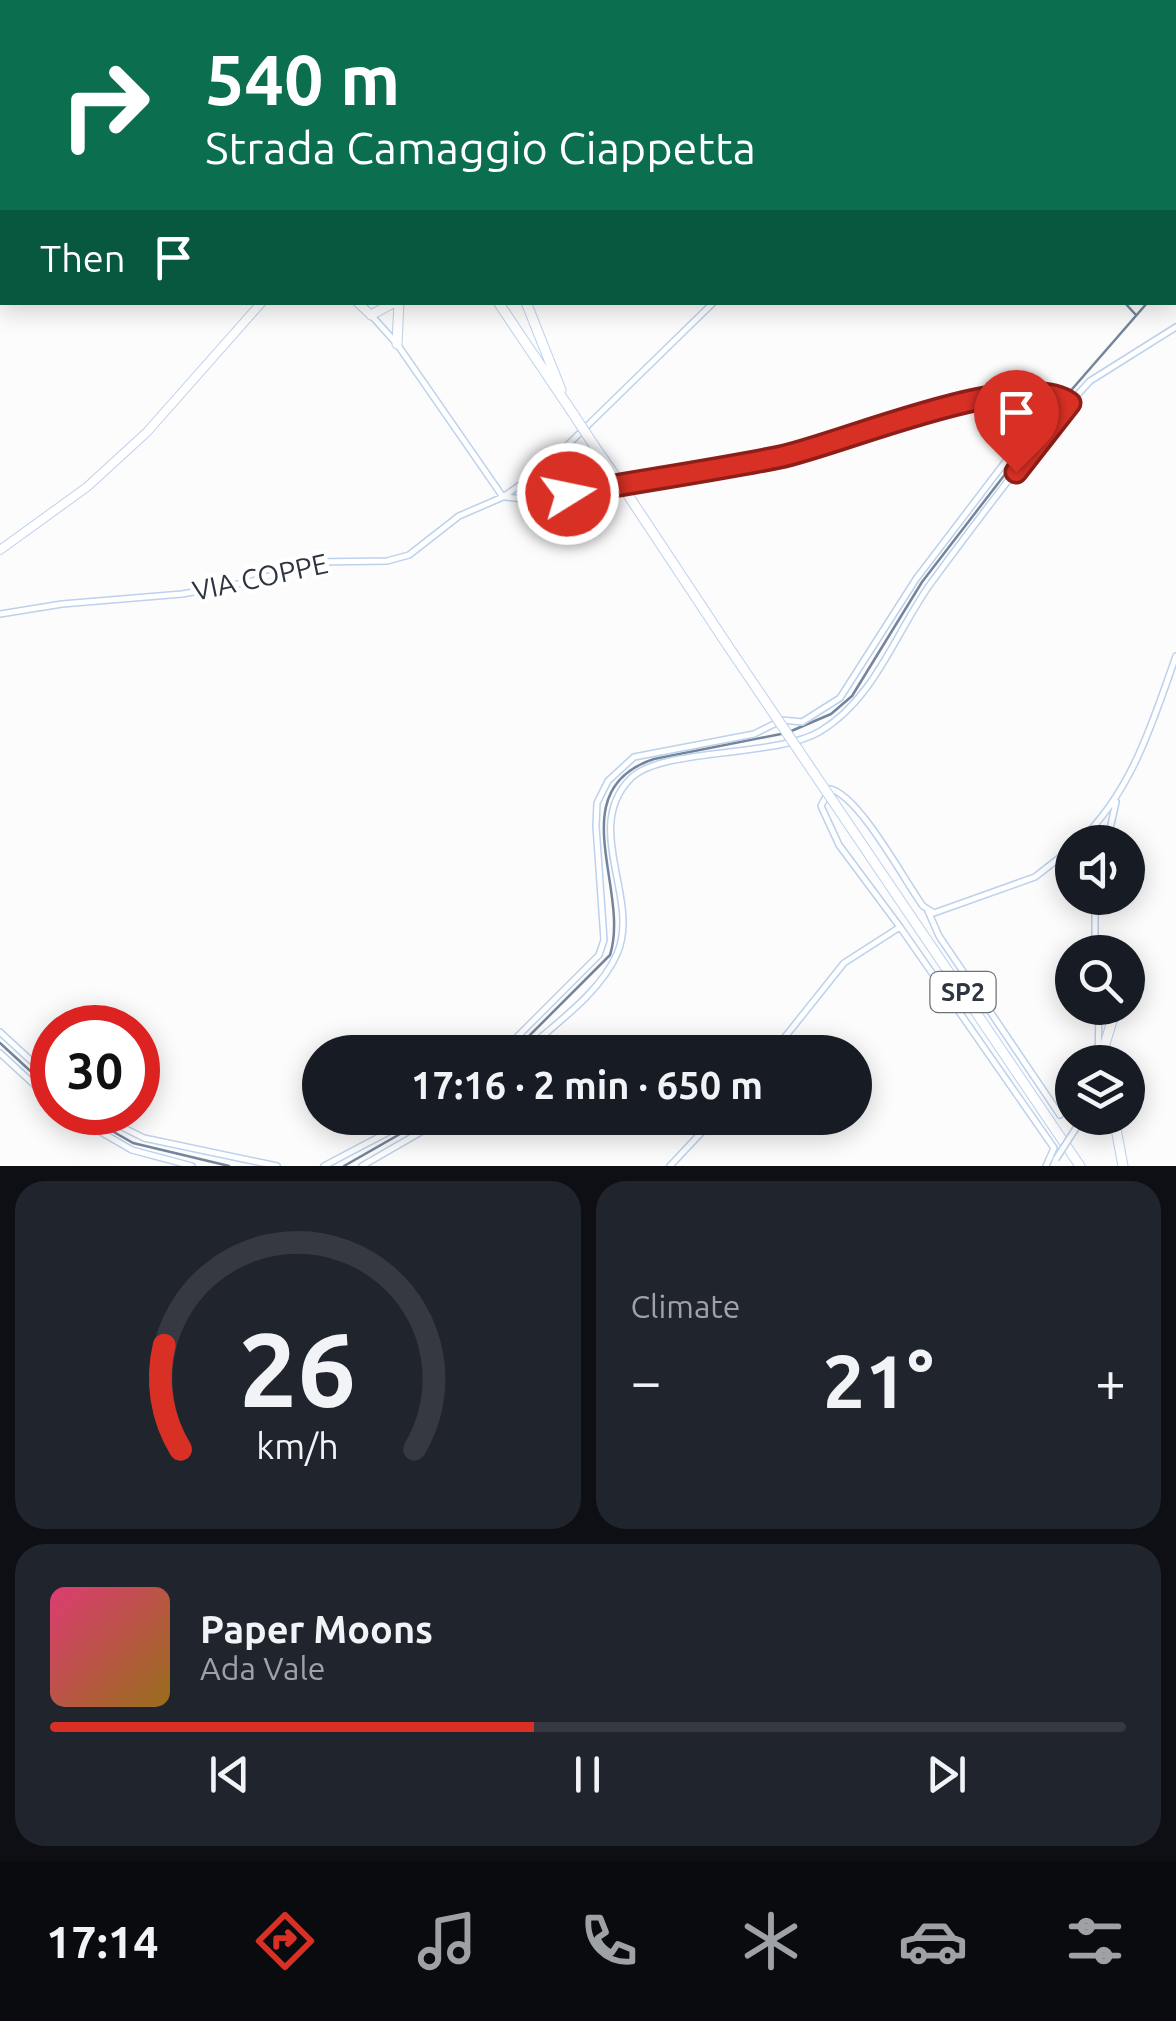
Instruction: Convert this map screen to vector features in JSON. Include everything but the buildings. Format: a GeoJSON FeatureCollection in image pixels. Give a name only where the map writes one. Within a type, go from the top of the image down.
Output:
{"type":"FeatureCollection","features":[{"type":"Feature","properties":{"kind":"main road"},"geometry":{"type":"LineString","coordinates":[[0,550],[86,487],[146,432],[256,305]]}},
{"type":"Feature","properties":{"kind":"main road"},"geometry":{"type":"LineString","coordinates":[[361,305],[371,315]]}},
{"type":"Feature","properties":{"kind":"main road"},"geometry":{"type":"LineString","coordinates":[[371,315],[378,305]]}},
{"type":"Feature","properties":{"kind":"main road"},"geometry":{"type":"LineString","coordinates":[[371,315],[391,305]]}},
{"type":"Feature","properties":{"kind":"main road"},"geometry":{"type":"LineString","coordinates":[[397,305],[397,344]]}},
{"type":"Feature","properties":{"kind":"main road","name":"SP2"},"geometry":{"type":"LineString","coordinates":[[499,305],[1080,1166]]}},
{"type":"Feature","properties":{"kind":"main road"},"geometry":{"type":"LineString","coordinates":[[527,305],[538,340],[574,415]]}},
{"type":"Feature","properties":{"kind":"main road"},"geometry":{"type":"LineString","coordinates":[[1117,1135],[1123,1166]]}},
{"type":"Feature","properties":{"kind":"street","name":"VIA COPPE"},"geometry":{"type":"LineString","coordinates":[[0,614],[62,604],[182,594],[249,582],[316,562],[398,559],[419,548],[459,516],[503,496],[544,468],[711,305]]}},
{"type":"Feature","properties":{"kind":"street"},"geometry":{"type":"LineString","coordinates":[[371,315],[397,344],[503,496],[533,500],[784,456],[962,403],[1016,394],[1058,395],[1069,402]]}},
{"type":"Feature","properties":{"kind":"street"},"geometry":{"type":"LineString","coordinates":[[543,1035],[605,976],[618,952],[623,931],[611,843],[614,804],[630,779],[654,766],[819,731],[856,702],[929,586],[1069,402],[1096,376],[1176,326]]}},
{"type":"Feature","properties":{"kind":"street"},"geometry":{"type":"LineString","coordinates":[[520,1035],[599,955],[604,940],[596,844],[597,803],[608,780],[622,767],[650,752],[754,734],[782,720],[802,722],[817,714],[854,680],[881,631],[1058,395]]}},
{"type":"Feature","properties":{"kind":"street"},"geometry":{"type":"LineString","coordinates":[[982,494],[992,504]]}},
{"type":"Feature","properties":{"kind":"street"},"geometry":{"type":"LineString","coordinates":[[881,631],[895,640]]}},
{"type":"Feature","properties":{"kind":"street"},"geometry":{"type":"LineString","coordinates":[[1094,825],[1117,798],[1146,742],[1176,656]]}},
{"type":"Feature","properties":{"kind":"street"},"geometry":{"type":"LineString","coordinates":[[722,738],[724,754]]}},
{"type":"Feature","properties":{"kind":"street"},"geometry":{"type":"LineString","coordinates":[[1048,1166],[1054,1148],[839,844],[821,806],[830,790],[842,794],[857,810],[928,911],[939,936],[1055,1108]]}},
{"type":"Feature","properties":{"kind":"street"},"geometry":{"type":"LineString","coordinates":[[1111,825],[1117,798]]}},
{"type":"Feature","properties":{"kind":"street"},"geometry":{"type":"LineString","coordinates":[[596,844],[611,843]]}},
{"type":"Feature","properties":{"kind":"street"},"geometry":{"type":"LineString","coordinates":[[928,911],[934,913],[1035,877],[1055,861]]}},
{"type":"Feature","properties":{"kind":"street"},"geometry":{"type":"LineString","coordinates":[[787,1035],[844,963],[900,927]]}},
{"type":"Feature","properties":{"kind":"street"},"geometry":{"type":"LineString","coordinates":[[561,995],[572,1008]]}},
{"type":"Feature","properties":{"kind":"street"},"geometry":{"type":"LineString","coordinates":[[0,1032],[30,1059]]}},
{"type":"Feature","properties":{"kind":"street"},"geometry":{"type":"LineString","coordinates":[[14,1044],[2,1054],[30,1080]]}},
{"type":"Feature","properties":{"kind":"street"},"geometry":{"type":"LineString","coordinates":[[106,1135],[132,1150],[192,1166]]}},
{"type":"Feature","properties":{"kind":"street"},"geometry":{"type":"LineString","coordinates":[[138,1135],[274,1166]]}},
{"type":"Feature","properties":{"kind":"street"},"geometry":{"type":"LineString","coordinates":[[324,1166],[383,1135]]}},
{"type":"Feature","properties":{"kind":"street"},"geometry":{"type":"LineString","coordinates":[[362,1166],[416,1135]]}},
{"type":"Feature","properties":{"kind":"street"},"geometry":{"type":"LineString","coordinates":[[670,1166],[699,1135]]}},
{"type":"Feature","properties":{"kind":"street"},"geometry":{"type":"LineString","coordinates":[[1048,1166],[1072,1135]]}},
{"type":"Feature","properties":{"kind":"waterway"},"geometry":{"type":"LineString","coordinates":[[1127,305],[1136,315]]}},
{"type":"Feature","properties":{"kind":"waterway"},"geometry":{"type":"LineString","coordinates":[[789,732],[831,714],[852,696],[922,582],[1060,403],[1145,305]]}},
{"type":"Feature","properties":{"kind":"waterway"},"geometry":{"type":"LineString","coordinates":[[530,1035],[610,955],[613,901],[604,818],[610,794],[626,774],[654,759],[781,734]]}},
{"type":"Feature","properties":{"kind":"waterway"},"geometry":{"type":"LineString","coordinates":[[0,1043],[30,1071]]}},
{"type":"Feature","properties":{"kind":"waterway"},"geometry":{"type":"LineString","coordinates":[[119,1135],[133,1143],[229,1166]]}},
{"type":"Feature","properties":{"kind":"waterway"},"geometry":{"type":"LineString","coordinates":[[344,1166],[398,1135]]}},
{"type":"Feature","properties":{"kind":"route"},"geometry":{"type":"LineString","coordinates":[[568,494],[784,456],[962,403],[1016,394],[1057,394],[1070,403],[1016,472]]}}]}
